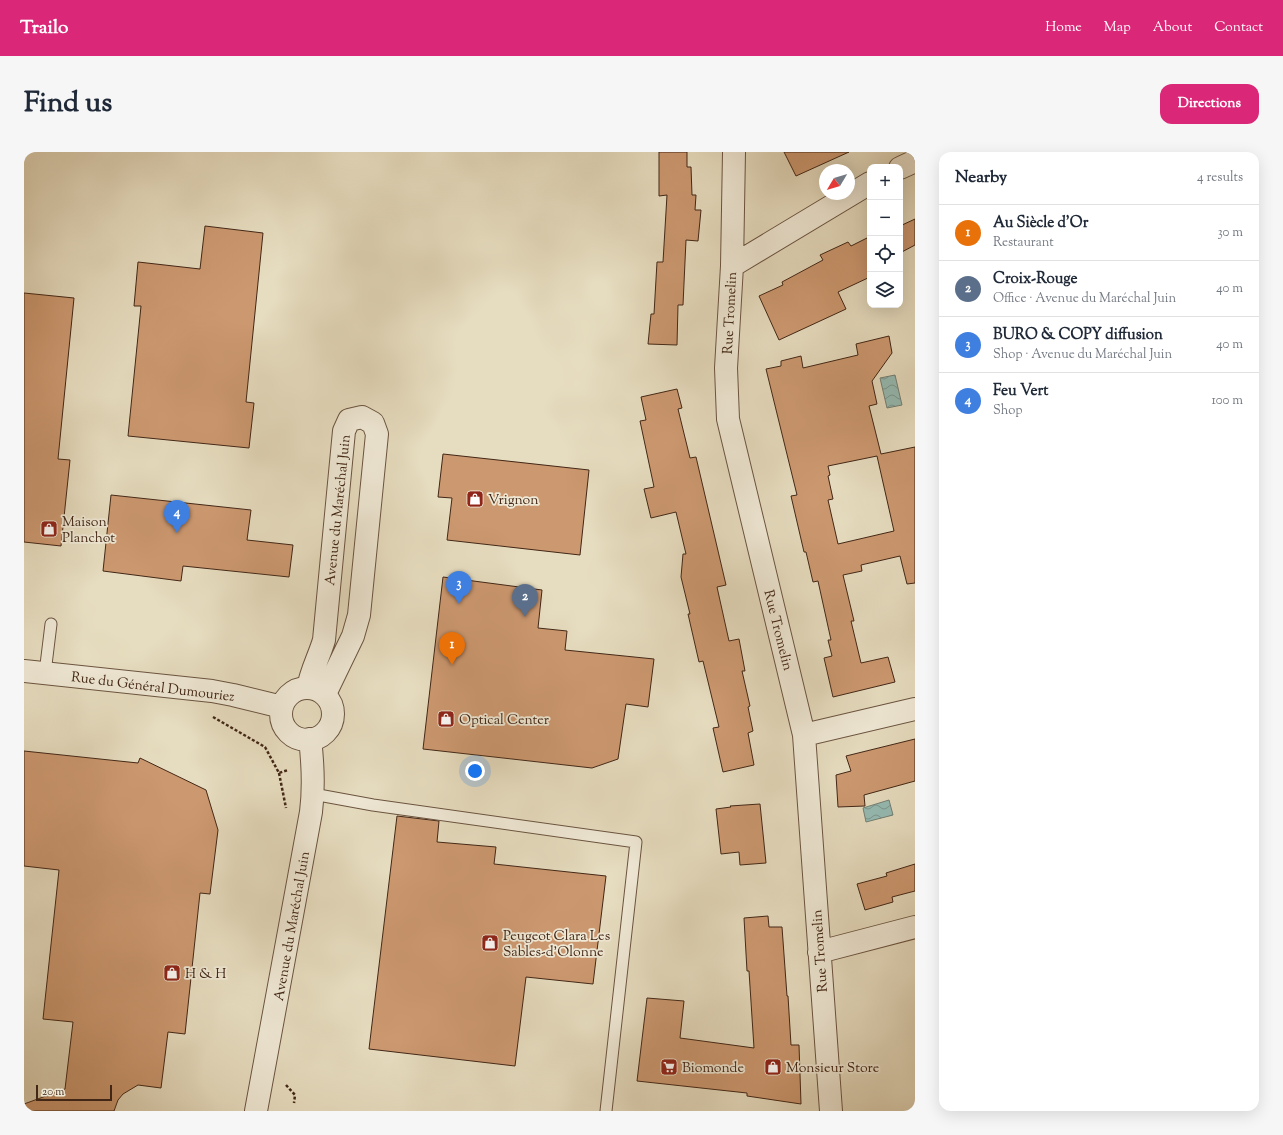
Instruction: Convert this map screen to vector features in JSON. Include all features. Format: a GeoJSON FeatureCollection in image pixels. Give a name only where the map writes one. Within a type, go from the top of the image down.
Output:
{"type":"FeatureCollection","features":[{"type":"Feature","properties":{"kind":"street","name":"Rue Tromelin"},"geometry":{"type":"LineString","coordinates":[[734,152],[732,266],[726,368],[728,419],[804,736],[831,1111]]}},
{"type":"Feature","properties":{"kind":"street"},"geometry":{"type":"LineString","coordinates":[[903,167],[915,161]]}},
{"type":"Feature","properties":{"kind":"street"},"geometry":{"type":"LineString","coordinates":[[732,266],[867,185]]}},
{"type":"Feature","properties":{"kind":"street","name":"Avenue du Maréchal Juin"},"geometry":{"type":"LineString","coordinates":[[362,417],[373,423],[377,434],[359,615],[353,636],[316,691],[310,675],[319,657],[324,640],[344,431],[349,420],[362,417]]}},
{"type":"Feature","properties":{"kind":"street","name":"Rue du Général Dumouriez"},"geometry":{"type":"LineString","coordinates":[[34,672],[212,691],[282,708]]}},
{"type":"Feature","properties":{"kind":"street"},"geometry":{"type":"LineString","coordinates":[[294,691],[316,691],[329,700],[332,707],[332,721],[324,734],[318,738],[302,739],[294,736],[283,724],[281,716],[284,701],[294,691]]}},
{"type":"Feature","properties":{"kind":"street"},"geometry":{"type":"LineString","coordinates":[[804,736],[915,709]]}},
{"type":"Feature","properties":{"kind":"street","name":"Avenue du Maréchal Juin"},"geometry":{"type":"LineString","coordinates":[[256,1111],[302,864],[313,794],[310,739]]}},
{"type":"Feature","properties":{"kind":"street"},"geometry":{"type":"LineString","coordinates":[[819,952],[915,927]]}},
{"type":"Feature","properties":{"kind":"lane"},"geometry":{"type":"LineString","coordinates":[[34,672],[51,624]]}},
{"type":"Feature","properties":{"kind":"lane"},"geometry":{"type":"LineString","coordinates":[[313,794],[373,805],[636,842],[606,1111]]}},
{"type":"Feature","properties":{"kind":"path"},"geometry":{"type":"LineString","coordinates":[[206,714],[265,747],[279,773],[290,769]]}},
{"type":"Feature","properties":{"kind":"water"},"geometry":{"type":"Polygon","coordinates":[[[895,375],[902,405],[887,408],[880,378],[895,375]]]}},
{"type":"Feature","properties":{"kind":"water"},"geometry":{"type":"Polygon","coordinates":[[[889,800],[893,815],[866,822],[863,808],[889,800]]]}},
{"type":"Feature","properties":{"kind":"building"},"geometry":{"type":"Polygon","coordinates":[[[659,152],[687,152],[687,167],[691,167],[692,195],[696,195],[695,210],[701,210],[698,241],[686,240],[683,305],[678,305],[677,345],[648,344],[651,314],[654,314],[657,262],[663,262],[667,195],[659,196],[659,152]]]}},
{"type":"Feature","properties":{"kind":"building"},"geometry":{"type":"Polygon","coordinates":[[[784,152],[849,152],[822,164],[819,164],[819,166],[796,176],[784,152]]]}},
{"type":"Feature","properties":{"kind":"building"},"geometry":{"type":"Polygon","coordinates":[[[915,219],[915,245],[903,251],[903,236],[903,225],[915,219]]]}},
{"type":"Feature","properties":{"kind":"building"},"geometry":{"type":"Polygon","coordinates":[[[205,226],[263,233],[246,402],[254,403],[249,448],[128,436],[141,306],[134,306],[138,262],[200,269],[205,226]]]}},
{"type":"Feature","properties":{"kind":"building"},"geometry":{"type":"Polygon","coordinates":[[[867,238],[867,278],[838,292],[846,309],[779,340],[759,296],[783,285],[782,282],[823,260],[820,255],[848,242],[851,246],[867,238]]]}},
{"type":"Feature","properties":{"kind":"building"},"geometry":{"type":"Polygon","coordinates":[[[24,293],[74,298],[58,459],[70,460],[61,546],[24,542],[24,293]]]}},
{"type":"Feature","properties":{"kind":"building"},"geometry":{"type":"Polygon","coordinates":[[[889,336],[892,353],[872,381],[877,404],[869,406],[881,454],[915,447],[915,583],[907,584],[900,556],[861,565],[862,571],[843,575],[854,621],[851,621],[861,663],[888,657],[895,682],[833,697],[824,658],[832,656],[828,640],[831,640],[818,581],[813,582],[806,552],[804,552],[791,496],[797,495],[766,369],[781,366],[781,361],[801,356],[803,368],[858,355],[856,344],[889,336]],[[877,456],[828,466],[830,475],[828,476],[833,499],[828,500],[838,544],[894,531],[877,456]]]}},
{"type":"Feature","properties":{"kind":"building"},"geometry":{"type":"Polygon","coordinates":[[[677,389],[682,408],[678,409],[690,458],[696,457],[726,585],[717,587],[729,641],[739,639],[745,671],[742,671],[750,706],[748,707],[753,731],[748,733],[754,765],[723,772],[713,728],[719,727],[703,661],[699,662],[681,577],[683,554],[686,554],[676,512],[651,518],[644,489],[654,487],[640,421],[646,420],[641,397],[677,389]]]}},
{"type":"Feature","properties":{"kind":"building"},"geometry":{"type":"Polygon","coordinates":[[[443,454],[589,470],[580,555],[447,540],[452,498],[438,497],[443,454]]]}},
{"type":"Feature","properties":{"kind":"building"},"geometry":{"type":"Polygon","coordinates":[[[111,495],[251,510],[247,540],[293,545],[289,577],[183,566],[181,581],[103,571],[111,495]]]}},
{"type":"Feature","properties":{"kind":"building"},"geometry":{"type":"Polygon","coordinates":[[[443,577],[542,590],[538,628],[567,631],[565,650],[654,659],[648,707],[626,704],[618,759],[592,768],[423,749],[443,577]]]}},
{"type":"Feature","properties":{"kind":"building"},"geometry":{"type":"Polygon","coordinates":[[[915,739],[915,781],[864,795],[865,806],[838,807],[836,775],[851,771],[846,756],[915,739]]]}},
{"type":"Feature","properties":{"kind":"building"},"geometry":{"type":"Polygon","coordinates":[[[24,751],[138,763],[140,758],[206,790],[218,830],[210,894],[200,893],[185,1034],[168,1032],[161,1088],[138,1085],[123,1094],[118,1100],[114,1111],[24,1111],[24,1104],[65,1089],[73,1022],[43,1019],[59,870],[24,866],[24,751]]]}},
{"type":"Feature","properties":{"kind":"building"},"geometry":{"type":"Polygon","coordinates":[[[760,804],[766,863],[740,865],[739,852],[721,854],[716,809],[731,807],[730,806],[760,804]]]}},
{"type":"Feature","properties":{"kind":"building","name":"Peugeot Clara Les Sables-d'Olonne"},"geometry":{"type":"Polygon","coordinates":[[[397,816],[439,821],[437,842],[496,847],[494,864],[606,876],[593,984],[526,977],[515,1066],[369,1049],[397,816]]]}},
{"type":"Feature","properties":{"kind":"building"},"geometry":{"type":"Polygon","coordinates":[[[915,864],[915,891],[892,897],[893,902],[865,910],[857,884],[887,876],[886,873],[915,864]]]}},
{"type":"Feature","properties":{"kind":"building"},"geometry":{"type":"Polygon","coordinates":[[[768,916],[769,927],[782,927],[791,1045],[799,1045],[801,1104],[747,1096],[747,1093],[637,1081],[647,998],[684,1001],[680,1038],[754,1048],[744,918],[768,916]]]}},
{"type":"Feature","properties":{"kind":"place","name":"Vrignon"},"geometry":{"type":"Point","coordinates":[475,499]}},
{"type":"Feature","properties":{"kind":"place","name":"Maison Planchot"},"geometry":{"type":"Point","coordinates":[49,529]}},
{"type":"Feature","properties":{"kind":"place","name":"Feu Vert"},"geometry":{"type":"Point","coordinates":[177,533]}},
{"type":"Feature","properties":{"kind":"place","name":"BURO & COPY diffusion"},"geometry":{"type":"Point","coordinates":[459,604]}},
{"type":"Feature","properties":{"kind":"place","name":"Croix-Rouge"},"geometry":{"type":"Point","coordinates":[525,617]}},
{"type":"Feature","properties":{"kind":"place","name":"Au Siècle d'Or"},"geometry":{"type":"Point","coordinates":[452,665]}},
{"type":"Feature","properties":{"kind":"place","name":"Optical Center"},"geometry":{"type":"Point","coordinates":[446,719]}},
{"type":"Feature","properties":{"kind":"place","name":"Peugeot Clara Les Sables-d'Olonne"},"geometry":{"type":"Point","coordinates":[490,943]}},
{"type":"Feature","properties":{"kind":"place","name":"H & H"},"geometry":{"type":"Point","coordinates":[172,973]}},
{"type":"Feature","properties":{"kind":"place","name":"Biomonde"},"geometry":{"type":"Point","coordinates":[669,1067]}},
{"type":"Feature","properties":{"kind":"place","name":"Monsieur Store"},"geometry":{"type":"Point","coordinates":[773,1067]}}]}
